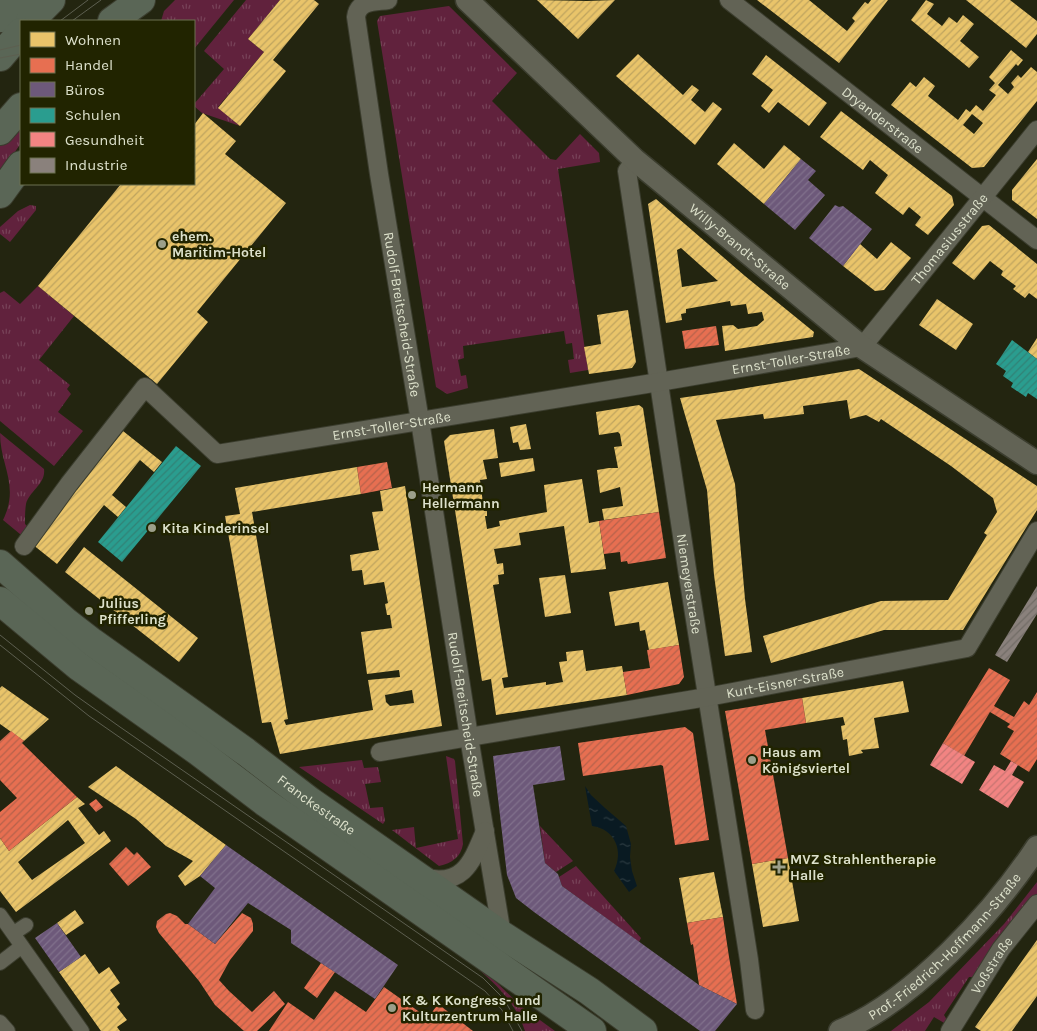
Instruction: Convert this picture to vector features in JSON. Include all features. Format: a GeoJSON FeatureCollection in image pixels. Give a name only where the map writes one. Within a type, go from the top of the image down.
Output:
{"type":"FeatureCollection","features":[{"type":"Feature","properties":{"kind":"main road"},"geometry":{"type":"LineString","coordinates":[[0,18],[21,0]]}},
{"type":"Feature","properties":{"kind":"main road"},"geometry":{"type":"LineString","coordinates":[[31,20],[51,0]]}},
{"type":"Feature","properties":{"kind":"main road"},"geometry":{"type":"LineString","coordinates":[[113,20],[141,0]]}},
{"type":"Feature","properties":{"kind":"main road"},"geometry":{"type":"LineString","coordinates":[[130,20],[145,0]]}},
{"type":"Feature","properties":{"kind":"main road"},"geometry":{"type":"LineString","coordinates":[[0,56],[20,33]]}},
{"type":"Feature","properties":{"kind":"main road"},"geometry":{"type":"LineString","coordinates":[[0,131],[20,109]]}},
{"type":"Feature","properties":{"kind":"main road"},"geometry":{"type":"LineString","coordinates":[[0,194],[20,167]]}},
{"type":"Feature","properties":{"kind":"main road","name":"Franckestraße"},"geometry":{"type":"LineString","coordinates":[[0,564],[92,642],[246,752],[310,802],[502,935],[589,991],[643,1031]]}},
{"type":"Feature","properties":{"kind":"main road","name":"Franckestraße"},"geometry":{"type":"LineString","coordinates":[[0,601],[78,666],[199,752],[266,803],[582,1027]]}},
{"type":"Feature","properties":{"kind":"street","name":"Rudolf-Breitscheid-Straße"},"geometry":{"type":"LineString","coordinates":[[388,0],[366,2],[360,5],[356,17],[379,174],[502,935]]}},
{"type":"Feature","properties":{"kind":"street","name":"Willy-Brandt-Straße"},"geometry":{"type":"LineString","coordinates":[[467,0],[635,160],[862,347],[1037,463]]}},
{"type":"Feature","properties":{"kind":"street","name":"Dryanderstraße"},"geometry":{"type":"LineString","coordinates":[[729,0],[1037,240]]}},
{"type":"Feature","properties":{"kind":"street","name":"Thomasiusstraße"},"geometry":{"type":"LineString","coordinates":[[862,347],[1037,130]]}},
{"type":"Feature","properties":{"kind":"street","name":"Niemeyerstraße"},"geometry":{"type":"LineString","coordinates":[[635,160],[627,171],[707,697],[750,960],[755,1010]]}},
{"type":"Feature","properties":{"kind":"street","name":"Ernst-Toller-Straße"},"geometry":{"type":"LineString","coordinates":[[24,546],[69,484],[145,387],[217,454],[862,347]]}},
{"type":"Feature","properties":{"kind":"street","name":"Kurt-Eisner-Straße"},"geometry":{"type":"LineString","coordinates":[[380,752],[707,697],[967,648],[1037,532]]}},
{"type":"Feature","properties":{"kind":"street"},"geometry":{"type":"LineString","coordinates":[[415,875],[429,879],[440,879],[460,874],[472,862],[485,831]]}},
{"type":"Feature","properties":{"kind":"street","name":"Prof.-Friedrich-Hoffmann-Straße"},"geometry":{"type":"LineString","coordinates":[[840,1031],[866,1018],[917,982],[991,907],[1026,864],[1037,847]]}},
{"type":"Feature","properties":{"kind":"street","name":"Voßstraße"},"geometry":{"type":"LineString","coordinates":[[950,1031],[1001,949],[1037,904]]}},
{"type":"Feature","properties":{"kind":"street"},"geometry":{"type":"LineString","coordinates":[[0,915],[82,1031]]}},
{"type":"Feature","properties":{"kind":"street"},"geometry":{"type":"LineString","coordinates":[[14,933],[26,925]]}},
{"type":"Feature","properties":{"kind":"street"},"geometry":{"type":"LineString","coordinates":[[0,963],[22,946]]}},
{"type":"Feature","properties":{"kind":"street"},"geometry":{"type":"LineString","coordinates":[[0,1022],[8,1031]]}},
{"type":"Feature","properties":{"kind":"green space"},"geometry":{"type":"Polygon","coordinates":[[[175,0],[234,0],[195,48],[195,20],[161,20],[164,11],[175,0]]]}},
{"type":"Feature","properties":{"kind":"green space"},"geometry":{"type":"Polygon","coordinates":[[[246,0],[280,0],[248,39],[264,52],[218,107],[240,126],[202,113],[195,107],[195,103],[224,69],[204,51],[246,0]]]}},
{"type":"Feature","properties":{"kind":"green space"},"geometry":{"type":"Polygon","coordinates":[[[449,6],[517,73],[492,101],[550,159],[556,160],[580,134],[599,153],[600,162],[558,169],[588,370],[570,373],[568,360],[574,359],[572,343],[566,344],[564,331],[463,346],[464,358],[458,360],[461,376],[466,375],[468,388],[447,394],[436,387],[377,21],[380,16],[449,6]]]}},
{"type":"Feature","properties":{"kind":"green space"},"geometry":{"type":"Polygon","coordinates":[[[17,126],[20,128],[20,144],[0,174],[0,146],[17,126]]]}},
{"type":"Feature","properties":{"kind":"green space"},"geometry":{"type":"Polygon","coordinates":[[[30,205],[36,206],[36,210],[10,242],[0,234],[0,227],[18,211],[30,205]]]}},
{"type":"Feature","properties":{"kind":"green space"},"geometry":{"type":"Polygon","coordinates":[[[38,286],[74,316],[39,360],[70,385],[67,389],[71,394],[58,412],[83,431],[54,466],[0,421],[0,293],[4,291],[20,304],[38,286]]]}},
{"type":"Feature","properties":{"kind":"green space"},"geometry":{"type":"Polygon","coordinates":[[[0,433],[44,469],[40,483],[30,495],[26,504],[25,524],[32,531],[26,539],[3,520],[8,508],[10,486],[0,433]]]}},
{"type":"Feature","properties":{"kind":"green space"},"geometry":{"type":"Polygon","coordinates":[[[446,756],[455,761],[463,844],[460,853],[455,859],[439,866],[392,830],[414,827],[416,848],[458,839],[446,756]]]}},
{"type":"Feature","properties":{"kind":"green space"},"geometry":{"type":"Polygon","coordinates":[[[362,760],[364,768],[378,767],[381,782],[365,784],[370,808],[383,807],[385,821],[383,824],[299,767],[362,760]]]}},
{"type":"Feature","properties":{"kind":"green space"},"geometry":{"type":"Polygon","coordinates":[[[540,826],[573,861],[556,872],[545,863],[540,826]]]}},
{"type":"Feature","properties":{"kind":"green space"},"geometry":{"type":"Polygon","coordinates":[[[576,866],[641,938],[639,942],[562,886],[559,877],[576,866]]]}},
{"type":"Feature","properties":{"kind":"green space"},"geometry":{"type":"Polygon","coordinates":[[[1037,882],[1037,895],[977,977],[969,977],[944,1015],[947,1020],[946,1024],[934,1017],[925,1031],[891,1031],[929,1002],[1004,924],[1037,882]]]}},
{"type":"Feature","properties":{"kind":"green space"},"geometry":{"type":"Polygon","coordinates":[[[471,963],[493,979],[522,1007],[555,1031],[525,1031],[516,1011],[503,993],[471,963]]]}},
{"type":"Feature","properties":{"kind":"water"},"geometry":{"type":"Polygon","coordinates":[[[585,786],[591,795],[626,826],[631,844],[632,871],[637,886],[629,892],[614,871],[618,856],[612,836],[607,831],[592,826],[585,786]]]}},
{"type":"Feature","properties":{"kind":"building: Wohnen"},"geometry":{"type":"Polygon","coordinates":[[[280,0],[314,0],[319,4],[273,60],[286,71],[240,126],[218,108],[264,52],[248,39],[280,0]]]}},
{"type":"Feature","properties":{"kind":"building: Wohnen"},"geometry":{"type":"Polygon","coordinates":[[[537,0],[587,1],[615,0],[578,39],[537,0]]]}},
{"type":"Feature","properties":{"kind":"building: Wohnen"},"geometry":{"type":"Polygon","coordinates":[[[757,0],[809,0],[847,31],[855,21],[852,18],[865,2],[868,4],[871,0],[888,0],[839,63],[757,0]]]}},
{"type":"Feature","properties":{"kind":"building: Wohnen"},"geometry":{"type":"Polygon","coordinates":[[[926,0],[934,4],[927,14],[942,26],[949,17],[957,23],[963,15],[974,24],[960,41],[979,57],[969,68],[911,20],[926,0]]]}},
{"type":"Feature","properties":{"kind":"building: Wohnen"},"geometry":{"type":"Polygon","coordinates":[[[966,0],[1010,0],[1037,21],[1037,34],[1026,48],[966,0]]]}},
{"type":"Feature","properties":{"kind":"building: Wohnen"},"geometry":{"type":"Polygon","coordinates":[[[1011,50],[1023,60],[1018,66],[1016,64],[998,85],[1008,94],[1014,87],[1011,83],[1018,75],[1021,78],[1031,67],[1037,72],[1037,101],[984,167],[972,168],[891,105],[910,82],[916,87],[924,77],[935,86],[928,96],[958,120],[966,109],[970,112],[976,105],[983,111],[996,95],[989,90],[995,83],[989,77],[1011,50]],[[972,114],[963,125],[974,134],[983,123],[972,114]]]}},
{"type":"Feature","properties":{"kind":"building: Wohnen"},"geometry":{"type":"Polygon","coordinates":[[[638,54],[683,95],[692,85],[699,90],[691,100],[705,112],[713,102],[722,109],[695,145],[616,76],[638,54]]]}},
{"type":"Feature","properties":{"kind":"building: Wohnen"},"geometry":{"type":"Polygon","coordinates":[[[766,55],[827,103],[809,126],[778,102],[769,113],[761,106],[773,90],[752,74],[766,55]]]}},
{"type":"Feature","properties":{"kind":"building: Wohnen"},"geometry":{"type":"Polygon","coordinates":[[[841,111],[952,196],[954,205],[928,235],[915,225],[921,217],[909,207],[903,215],[875,193],[888,175],[870,160],[863,170],[820,137],[841,111]]]}},
{"type":"Feature","properties":{"kind":"building: Wohnen","name":"ehem. Maritim-Hotel"},"geometry":{"type":"Polygon","coordinates":[[[203,113],[236,141],[225,154],[286,203],[197,312],[208,322],[157,384],[38,286],[120,185],[195,185],[195,124],[203,113]]]}},
{"type":"Feature","properties":{"kind":"building: Wohnen"},"geometry":{"type":"Polygon","coordinates":[[[734,143],[764,169],[784,145],[801,159],[764,204],[717,164],[734,143]]]}},
{"type":"Feature","properties":{"kind":"building: Wohnen"},"geometry":{"type":"Polygon","coordinates":[[[1037,159],[1037,219],[1012,200],[1012,190],[1037,159]]]}},
{"type":"Feature","properties":{"kind":"building: Wohnen"},"geometry":{"type":"Polygon","coordinates":[[[656,199],[745,276],[814,332],[813,337],[725,351],[722,326],[733,325],[738,329],[757,326],[764,320],[762,312],[748,314],[746,304],[731,306],[730,301],[686,309],[686,313],[681,314],[682,320],[666,323],[648,204],[656,199]],[[681,248],[677,250],[682,287],[718,281],[681,248]]]}},
{"type":"Feature","properties":{"kind":"building: Wohnen"},"geometry":{"type":"Polygon","coordinates":[[[989,225],[1037,264],[1037,299],[1029,293],[1025,298],[1013,289],[1016,286],[1001,275],[1003,271],[990,261],[974,280],[952,263],[982,226],[989,225]]]}},
{"type":"Feature","properties":{"kind":"building: Wohnen"},"geometry":{"type":"Polygon","coordinates":[[[891,242],[911,258],[884,290],[875,291],[843,266],[860,244],[877,259],[891,242]]]}},
{"type":"Feature","properties":{"kind":"building: Wohnen"},"geometry":{"type":"Polygon","coordinates":[[[937,299],[973,324],[956,350],[919,325],[937,299]]]}},
{"type":"Feature","properties":{"kind":"building: Wohnen"},"geometry":{"type":"Polygon","coordinates":[[[628,310],[636,362],[632,368],[589,374],[584,347],[601,344],[597,315],[628,310]]]}},
{"type":"Feature","properties":{"kind":"building: Wohnen"},"geometry":{"type":"Polygon","coordinates":[[[1037,338],[1037,359],[1028,352],[1037,338]]]}},
{"type":"Feature","properties":{"kind":"building: Wohnen"},"geometry":{"type":"Polygon","coordinates":[[[859,369],[1037,486],[1037,510],[963,630],[884,630],[771,663],[763,636],[881,601],[948,600],[987,535],[984,533],[997,512],[993,498],[951,466],[881,419],[879,422],[866,415],[850,419],[847,400],[803,406],[804,414],[764,419],[763,414],[716,420],[735,484],[745,599],[752,652],[725,656],[714,575],[707,490],[680,398],[859,369]]]}},
{"type":"Feature","properties":{"kind":"building: Wohnen"},"geometry":{"type":"Polygon","coordinates":[[[639,405],[643,408],[659,512],[604,520],[602,509],[623,506],[620,487],[600,493],[597,470],[618,468],[614,447],[622,446],[618,432],[599,435],[596,412],[639,405]]]}},
{"type":"Feature","properties":{"kind":"building: Wohnen"},"geometry":{"type":"Polygon","coordinates":[[[526,424],[531,449],[520,450],[518,442],[513,443],[510,427],[526,424]]]}},
{"type":"Feature","properties":{"kind":"building: Wohnen"},"geometry":{"type":"Polygon","coordinates":[[[494,429],[498,458],[483,460],[487,479],[480,480],[484,511],[487,511],[487,516],[485,516],[487,529],[500,526],[499,521],[547,512],[544,485],[582,479],[589,523],[599,521],[606,569],[571,573],[564,526],[519,533],[521,545],[494,549],[497,564],[503,563],[504,574],[498,575],[499,584],[493,585],[508,677],[502,678],[504,688],[546,682],[546,685],[563,682],[559,662],[567,661],[566,652],[583,650],[586,671],[622,666],[627,695],[496,715],[491,679],[482,681],[444,441],[450,435],[494,429]]]}},
{"type":"Feature","properties":{"kind":"building: Wohnen"},"geometry":{"type":"Polygon","coordinates":[[[123,431],[162,462],[154,472],[140,460],[112,495],[126,507],[118,517],[104,505],[57,564],[32,544],[123,431]]]}},
{"type":"Feature","properties":{"kind":"building: Wohnen"},"geometry":{"type":"Polygon","coordinates":[[[533,458],[535,471],[501,477],[499,463],[533,458]]]}},
{"type":"Feature","properties":{"kind":"building: Wohnen"},"geometry":{"type":"Polygon","coordinates":[[[357,467],[361,494],[252,512],[288,719],[284,720],[286,725],[373,710],[368,680],[400,677],[399,670],[367,674],[361,632],[392,628],[390,615],[387,615],[385,604],[388,603],[384,582],[364,585],[362,570],[352,571],[350,555],[379,550],[372,512],[383,511],[380,491],[405,486],[442,726],[280,754],[271,722],[262,723],[225,516],[240,514],[235,488],[357,467]],[[412,690],[385,695],[386,702],[390,706],[414,703],[412,690]]]}},
{"type":"Feature","properties":{"kind":"building: Wohnen"},"geometry":{"type":"Polygon","coordinates":[[[84,547],[198,638],[179,662],[65,572],[84,547]]]}},
{"type":"Feature","properties":{"kind":"building: Wohnen"},"geometry":{"type":"Polygon","coordinates":[[[565,575],[571,613],[545,617],[539,578],[565,575]]]}},
{"type":"Feature","properties":{"kind":"building: Wohnen"},"geometry":{"type":"Polygon","coordinates":[[[668,582],[679,645],[649,650],[645,630],[640,631],[639,622],[615,626],[609,592],[668,582]]]}},
{"type":"Feature","properties":{"kind":"building: Wohnen"},"geometry":{"type":"Polygon","coordinates":[[[903,681],[909,712],[874,718],[879,748],[861,750],[863,753],[849,756],[847,739],[843,740],[841,726],[845,725],[843,717],[806,723],[802,698],[903,681]]]}},
{"type":"Feature","properties":{"kind":"building: Wohnen"},"geometry":{"type":"Polygon","coordinates":[[[2,686],[49,719],[24,741],[0,724],[0,688],[2,686]]]}},
{"type":"Feature","properties":{"kind":"building: Wohnen"},"geometry":{"type":"Polygon","coordinates":[[[116,766],[226,845],[200,876],[185,886],[178,876],[193,861],[166,846],[136,819],[88,787],[116,766]]]}},
{"type":"Feature","properties":{"kind":"building: Wohnen"},"geometry":{"type":"Polygon","coordinates":[[[77,797],[85,804],[78,808],[99,835],[104,831],[111,841],[16,912],[0,891],[0,838],[9,851],[77,797]],[[68,820],[18,862],[32,880],[85,843],[68,820]]]}},
{"type":"Feature","properties":{"kind":"building: Wohnen"},"geometry":{"type":"Polygon","coordinates":[[[788,858],[799,921],[763,927],[752,864],[788,858]]]}},
{"type":"Feature","properties":{"kind":"building: Wohnen"},"geometry":{"type":"Polygon","coordinates":[[[714,872],[723,917],[687,923],[679,878],[714,872]]]}},
{"type":"Feature","properties":{"kind":"building: Wohnen"},"geometry":{"type":"Polygon","coordinates":[[[75,910],[84,923],[66,935],[57,923],[75,910]]]}},
{"type":"Feature","properties":{"kind":"building: Wohnen"},"geometry":{"type":"Polygon","coordinates":[[[1037,940],[1037,996],[1012,1031],[981,1031],[975,1027],[1037,940]]]}},
{"type":"Feature","properties":{"kind":"building: Wohnen"},"geometry":{"type":"Polygon","coordinates":[[[85,954],[99,974],[109,967],[120,983],[110,990],[120,1004],[117,1007],[127,1020],[117,1027],[120,1031],[101,1031],[59,972],[85,954]]]}},
{"type":"Feature","properties":{"kind":"building: Handel"},"geometry":{"type":"Polygon","coordinates":[[[716,326],[719,345],[685,349],[682,331],[716,326]]]}},
{"type":"Feature","properties":{"kind":"building: Handel"},"geometry":{"type":"Polygon","coordinates":[[[387,462],[392,488],[361,494],[357,467],[387,462]]]}},
{"type":"Feature","properties":{"kind":"building: Handel"},"geometry":{"type":"Polygon","coordinates":[[[659,512],[666,558],[628,564],[627,561],[621,562],[620,552],[604,554],[599,521],[659,512]]]}},
{"type":"Feature","properties":{"kind":"building: Handel"},"geometry":{"type":"Polygon","coordinates":[[[679,645],[684,677],[679,684],[627,695],[623,672],[650,668],[647,650],[679,645]]]}},
{"type":"Feature","properties":{"kind":"building: Handel"},"geometry":{"type":"Polygon","coordinates":[[[989,668],[1010,680],[994,706],[1014,717],[1024,701],[1029,705],[1037,692],[1037,759],[1029,772],[1000,754],[1014,731],[1007,727],[1010,724],[990,712],[964,756],[943,743],[989,668]]]}},
{"type":"Feature","properties":{"kind":"building: Handel"},"geometry":{"type":"Polygon","coordinates":[[[802,698],[806,723],[765,730],[788,858],[752,864],[725,711],[802,698]]]}},
{"type":"Feature","properties":{"kind":"building: Handel"},"geometry":{"type":"Polygon","coordinates":[[[685,727],[693,733],[709,840],[675,845],[663,766],[583,776],[578,743],[685,727]]]}},
{"type":"Feature","properties":{"kind":"building: Handel"},"geometry":{"type":"Polygon","coordinates":[[[11,731],[24,741],[22,743],[77,797],[9,851],[0,838],[0,812],[17,798],[0,780],[0,741],[11,731]]]}},
{"type":"Feature","properties":{"kind":"building: Handel"},"geometry":{"type":"Polygon","coordinates":[[[96,799],[103,807],[96,812],[89,804],[96,799]]]}},
{"type":"Feature","properties":{"kind":"building: Handel"},"geometry":{"type":"Polygon","coordinates":[[[126,847],[134,855],[137,852],[151,867],[128,886],[109,864],[126,847]]]}},
{"type":"Feature","properties":{"kind":"building: Handel"},"geometry":{"type":"Polygon","coordinates":[[[170,913],[177,916],[185,924],[188,924],[215,944],[242,913],[251,918],[253,931],[230,960],[219,980],[252,1012],[274,991],[285,1004],[257,1031],[244,1031],[215,1005],[199,981],[159,933],[156,927],[157,921],[170,913]]]}},
{"type":"Feature","properties":{"kind":"building: Handel"},"geometry":{"type":"Polygon","coordinates":[[[723,917],[737,1004],[699,985],[693,944],[691,945],[687,923],[723,917]]]}},
{"type":"Feature","properties":{"kind":"building: Handel"},"geometry":{"type":"Polygon","coordinates":[[[321,963],[335,972],[317,998],[304,988],[321,963]]]}},
{"type":"Feature","properties":{"kind":"building: Handel"},"geometry":{"type":"Polygon","coordinates":[[[384,987],[428,1018],[438,1004],[473,1031],[269,1031],[288,1002],[314,1020],[335,991],[366,1012],[384,987]]]}},
{"type":"Feature","properties":{"kind":"building: Büros"},"geometry":{"type":"Polygon","coordinates":[[[801,159],[816,171],[808,180],[825,195],[795,230],[764,204],[801,159]]]}},
{"type":"Feature","properties":{"kind":"building: Büros"},"geometry":{"type":"Polygon","coordinates":[[[835,205],[843,206],[872,229],[843,266],[809,238],[835,205]]]}},
{"type":"Feature","properties":{"kind":"building: Büros"},"geometry":{"type":"Polygon","coordinates":[[[560,746],[565,780],[533,785],[545,863],[558,874],[562,886],[699,985],[737,1004],[715,1031],[700,1031],[516,898],[507,875],[493,756],[560,746]]]}},
{"type":"Feature","properties":{"kind":"building: Büros"},"geometry":{"type":"Polygon","coordinates":[[[226,845],[398,965],[375,999],[291,943],[291,930],[248,903],[215,944],[188,924],[215,888],[200,876],[226,845]]]}},
{"type":"Feature","properties":{"kind":"building: Büros"},"geometry":{"type":"Polygon","coordinates":[[[57,923],[81,957],[59,972],[35,938],[57,923]]]}},
{"type":"Feature","properties":{"kind":"building: Schulen"},"geometry":{"type":"Polygon","coordinates":[[[1012,340],[1037,359],[1037,399],[1028,393],[1026,397],[1011,387],[1013,383],[1003,376],[1006,371],[996,364],[1012,340]]]}},
{"type":"Feature","properties":{"kind":"building: Schulen"},"geometry":{"type":"Polygon","coordinates":[[[176,446],[201,466],[122,562],[98,542],[176,446]]]}},
{"type":"Feature","properties":{"kind":"building: Gesundheit"},"geometry":{"type":"Polygon","coordinates":[[[943,743],[975,762],[962,784],[930,765],[943,743]]]}},
{"type":"Feature","properties":{"kind":"building: Gesundheit"},"geometry":{"type":"Polygon","coordinates":[[[1011,761],[1018,765],[1012,775],[1024,782],[1008,808],[979,790],[994,765],[1005,771],[1011,761]]]}},
{"type":"Feature","properties":{"kind":"building: Industrie"},"geometry":{"type":"Polygon","coordinates":[[[1037,586],[1037,614],[1007,662],[995,655],[1037,586]]]}},
{"type":"Feature","properties":{"kind":"tram line"},"geometry":{"type":"LineString","coordinates":[[61,20],[88,0]]}},
{"type":"Feature","properties":{"kind":"tram line"},"geometry":{"type":"LineString","coordinates":[[73,20],[101,0]]}},
{"type":"Feature","properties":{"kind":"tram line"},"geometry":{"type":"LineString","coordinates":[[0,50],[20,45]]}},
{"type":"Feature","properties":{"kind":"tram line"},"geometry":{"type":"LineString","coordinates":[[0,58],[20,54]]}},
{"type":"Feature","properties":{"kind":"tram line"},"geometry":{"type":"LineString","coordinates":[[0,635],[75,695],[120,727],[483,978],[504,999],[522,1031]]}},
{"type":"Feature","properties":{"kind":"tram line"},"geometry":{"type":"LineString","coordinates":[[0,645],[89,716],[485,991],[502,1010],[513,1031]]}},
{"type":"Feature","properties":{"kind":"place","name":"ehem. Maritim-Hotel"},"geometry":{"type":"Point","coordinates":[162,244]}},
{"type":"Feature","properties":{"kind":"place","name":"Hermann Hellermann"},"geometry":{"type":"Point","coordinates":[412,495]}},
{"type":"Feature","properties":{"kind":"place","name":"Kita Kinderinsel"},"geometry":{"type":"Point","coordinates":[152,528]}},
{"type":"Feature","properties":{"kind":"place","name":"Julius Pfifferling"},"geometry":{"type":"Point","coordinates":[89,611]}},
{"type":"Feature","properties":{"kind":"place","name":"Haus am Königsviertel"},"geometry":{"type":"Point","coordinates":[752,760]}},
{"type":"Feature","properties":{"kind":"place","name":"MVZ Strahlentherapie Halle"},"geometry":{"type":"Point","coordinates":[779,867]}},
{"type":"Feature","properties":{"kind":"place","name":"K & K Kongress- und Kulturzentrum Halle"},"geometry":{"type":"Point","coordinates":[392,1008]}}]}
